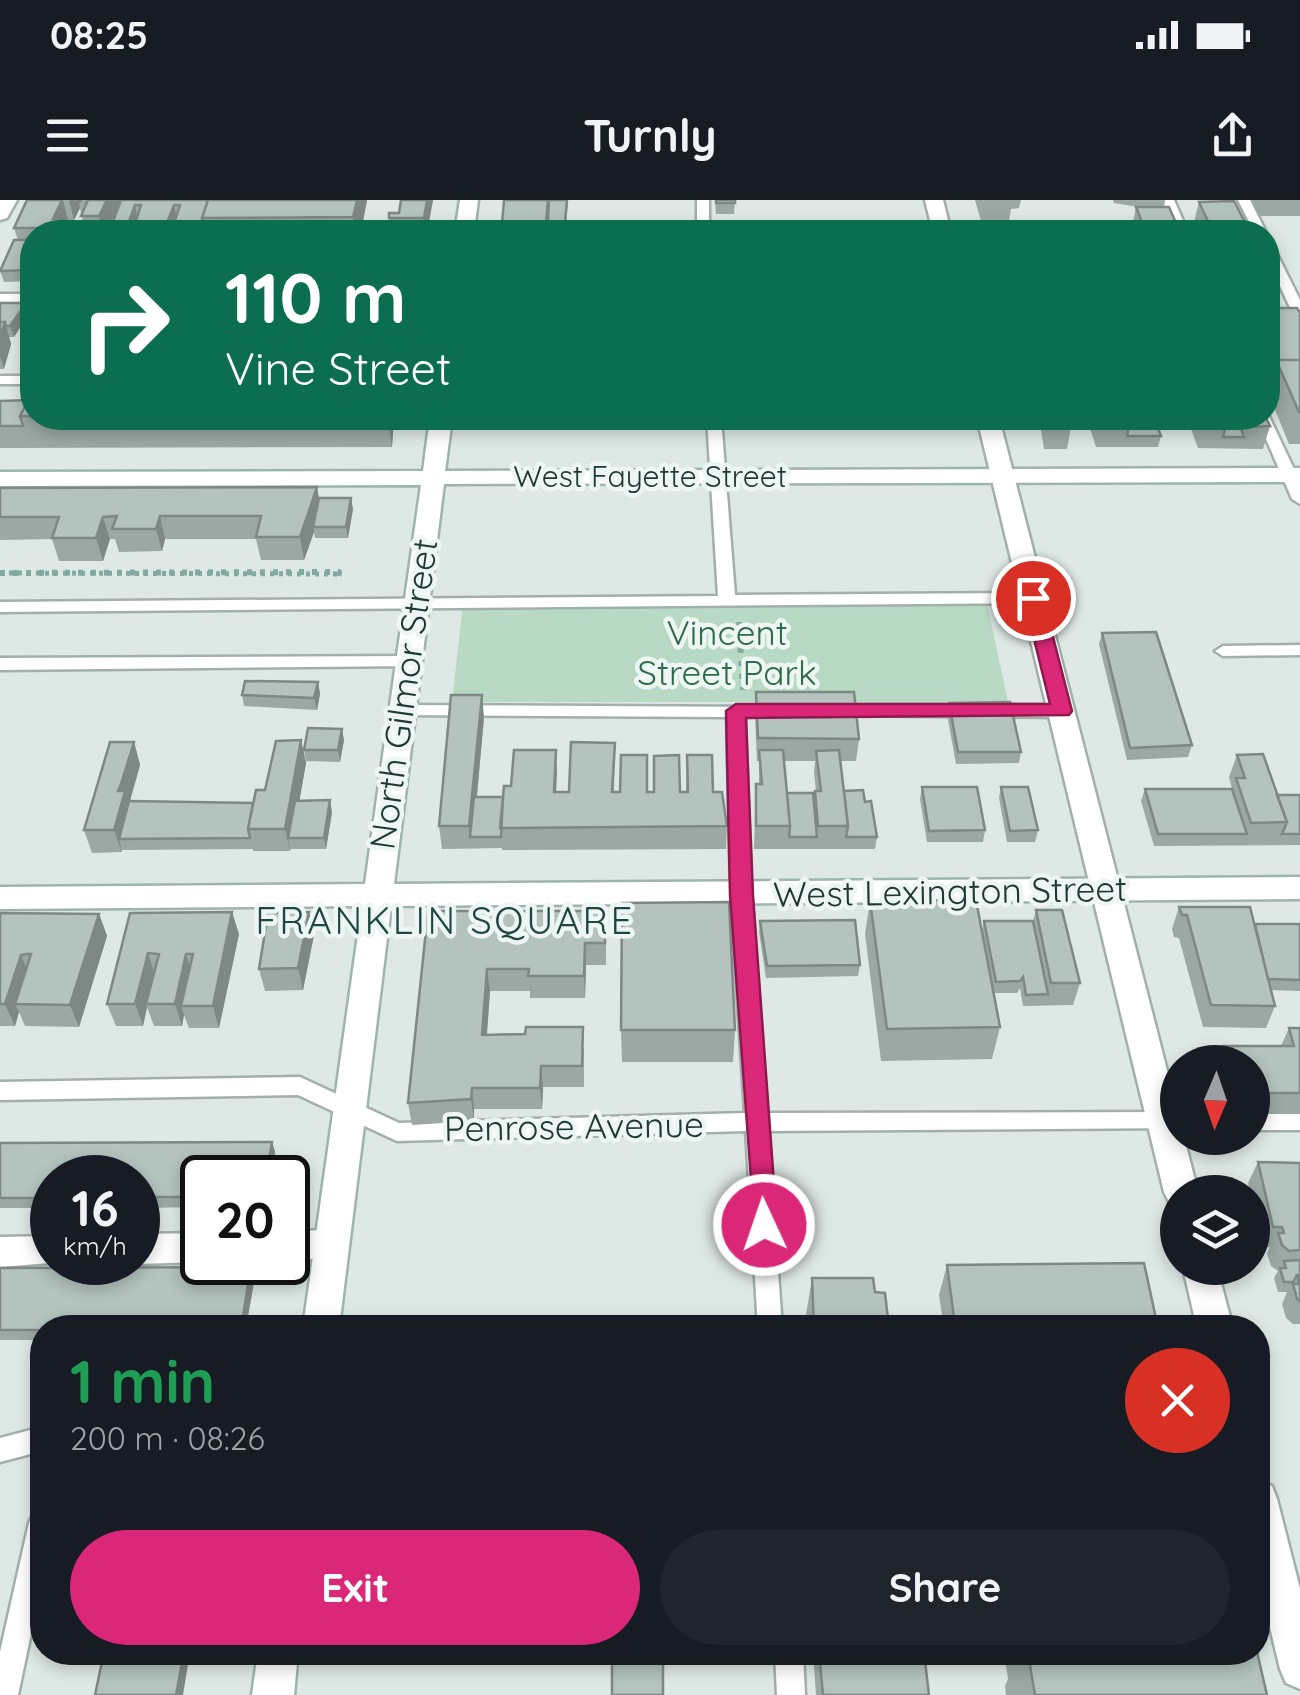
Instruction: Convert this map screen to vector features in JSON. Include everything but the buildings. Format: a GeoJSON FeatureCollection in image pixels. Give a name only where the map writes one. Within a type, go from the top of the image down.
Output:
{"type":"FeatureCollection","features":[{"type":"Feature","properties":{"kind":"street"},"geometry":{"type":"LineString","coordinates":[[0,214],[8,200]]}},
{"type":"Feature","properties":{"kind":"street","name":"North Gilmor Street"},"geometry":{"type":"LineString","coordinates":[[323,1315],[439,430]]}},
{"type":"Feature","properties":{"kind":"street"},"geometry":{"type":"LineString","coordinates":[[991,430],[1105,889],[1160,1085]]}},
{"type":"Feature","properties":{"kind":"street","name":"West Fayette Street"},"geometry":{"type":"LineString","coordinates":[[0,479],[1295,476]]}},
{"type":"Feature","properties":{"kind":"street","name":"West Lexington Street"},"geometry":{"type":"LineString","coordinates":[[0,898],[1300,888]]}},
{"type":"Feature","properties":{"kind":"street"},"geometry":{"type":"LineString","coordinates":[[310,1246],[332,1245]]}},
{"type":"Feature","properties":{"kind":"street"},"geometry":{"type":"LineString","coordinates":[[0,1252],[30,1251]]}},
{"type":"Feature","properties":{"kind":"street"},"geometry":{"type":"LineString","coordinates":[[1204,1285],[1212,1315]]}},
{"type":"Feature","properties":{"kind":"street"},"geometry":{"type":"LineString","coordinates":[[1270,1548],[1300,1670]]}},
{"type":"Feature","properties":{"kind":"street"},"geometry":{"type":"LineString","coordinates":[[272,1695],[276,1665]]}},
{"type":"Feature","properties":{"kind":"lane"},"geometry":{"type":"LineString","coordinates":[[1280,284],[1300,314]]}},
{"type":"Feature","properties":{"kind":"lane"},"geometry":{"type":"LineString","coordinates":[[1284,326],[1300,326]]}},
{"type":"Feature","properties":{"kind":"lane"},"geometry":{"type":"LineString","coordinates":[[715,430],[732,601]]}},
{"type":"Feature","properties":{"kind":"lane"},"geometry":{"type":"LineString","coordinates":[[1270,430],[1295,476],[1300,500]]}},
{"type":"Feature","properties":{"kind":"lane"},"geometry":{"type":"LineString","coordinates":[[0,607],[1033,598]]}},
{"type":"Feature","properties":{"kind":"lane"},"geometry":{"type":"LineString","coordinates":[[1223,651],[1300,650]]}},
{"type":"Feature","properties":{"kind":"lane"},"geometry":{"type":"LineString","coordinates":[[0,664],[409,662]]}},
{"type":"Feature","properties":{"kind":"lane"},"geometry":{"type":"LineString","coordinates":[[402,711],[1062,711]]}},
{"type":"Feature","properties":{"kind":"lane"},"geometry":{"type":"LineString","coordinates":[[740,711],[742,895],[769,1315]]}},
{"type":"Feature","properties":{"kind":"lane","name":"Penrose Avenue"},"geometry":{"type":"LineString","coordinates":[[0,1091],[300,1086],[398,1132],[758,1122],[1160,1121]]}},
{"type":"Feature","properties":{"kind":"lane"},"geometry":{"type":"LineString","coordinates":[[1270,1122],[1300,1122]]}},
{"type":"Feature","properties":{"kind":"lane"},"geometry":{"type":"LineString","coordinates":[[0,1450],[30,1443]]}},
{"type":"Feature","properties":{"kind":"lane"},"geometry":{"type":"LineString","coordinates":[[4,1695],[30,1577]]}},
{"type":"Feature","properties":{"kind":"lane"},"geometry":{"type":"LineString","coordinates":[[790,1665],[792,1695]]}},
{"type":"Feature","properties":{"kind":"path"},"geometry":{"type":"LineString","coordinates":[[0,573],[339,572],[334,598]]}},
{"type":"Feature","properties":{"kind":"path"},"geometry":{"type":"LineString","coordinates":[[732,601],[740,711]]}},
{"type":"Feature","properties":{"kind":"green space","name":"Vincent Street Park"},"geometry":{"type":"Polygon","coordinates":[[[987,603],[1008,702],[452,702],[463,604],[987,603]]]}},
{"type":"Feature","properties":{"kind":"district","name":"FRANKLIN SQUARE"},"geometry":{"type":"Point","coordinates":[445,921]}},
{"type":"Feature","properties":{"kind":"route"},"geometry":{"type":"LineString","coordinates":[[764,1225],[742,895],[736,711],[1062,711],[1033,598]]}}]}
